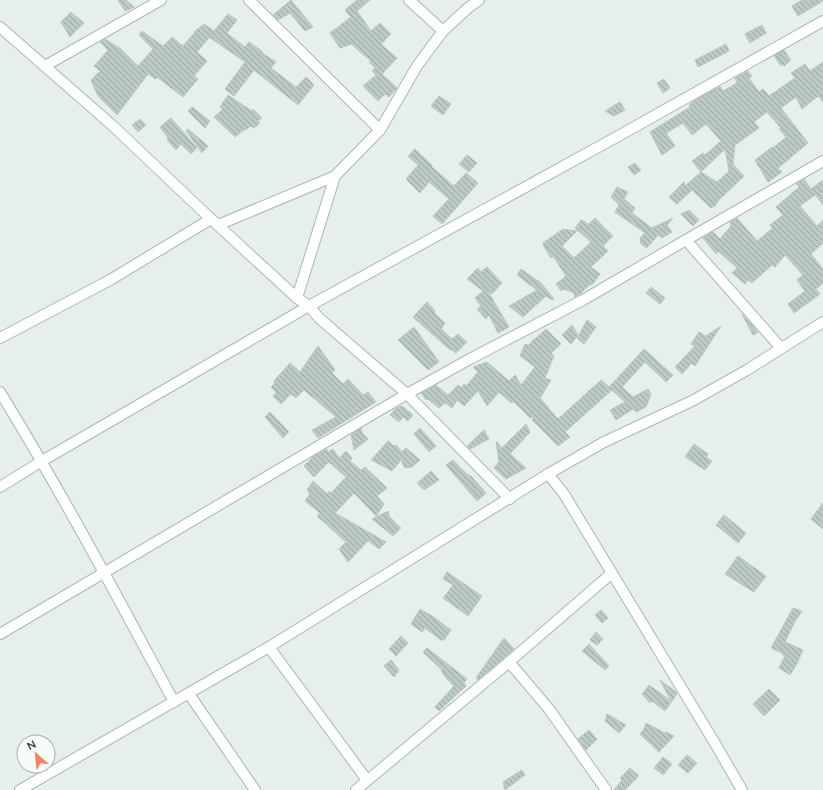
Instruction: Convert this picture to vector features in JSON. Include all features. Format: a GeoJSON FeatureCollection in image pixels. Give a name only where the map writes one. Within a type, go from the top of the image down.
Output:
{"type":"FeatureCollection","features":[{"type":"Feature","properties":{"kind":"street"},"geometry":{"type":"LineString","coordinates":[[45,66],[161,0]]}},
{"type":"Feature","properties":{"kind":"street"},"geometry":{"type":"LineString","coordinates":[[249,0],[380,130]]}},
{"type":"Feature","properties":{"kind":"street"},"geometry":{"type":"LineString","coordinates":[[408,0],[443,31]]}},
{"type":"Feature","properties":{"kind":"street"},"geometry":{"type":"LineString","coordinates":[[0,338],[215,222],[335,176],[380,130],[417,66],[443,31],[479,0]]}},
{"type":"Feature","properties":{"kind":"street"},"geometry":{"type":"LineString","coordinates":[[0,487],[42,461],[309,306],[561,168],[823,21]]}},
{"type":"Feature","properties":{"kind":"street"},"geometry":{"type":"LineString","coordinates":[[0,27],[113,126],[297,298],[309,306],[319,318],[407,394],[510,499]]}},
{"type":"Feature","properties":{"kind":"street"},"geometry":{"type":"LineString","coordinates":[[0,634],[407,394],[583,300],[823,161]]}},
{"type":"Feature","properties":{"kind":"street"},"geometry":{"type":"LineString","coordinates":[[297,298],[335,176]]}},
{"type":"Feature","properties":{"kind":"street"},"geometry":{"type":"LineString","coordinates":[[686,240],[781,348]]}},
{"type":"Feature","properties":{"kind":"street"},"geometry":{"type":"LineString","coordinates":[[20,790],[269,647],[510,499],[548,474],[604,442],[692,401],[747,370],[823,322]]}},
{"type":"Feature","properties":{"kind":"street"},"geometry":{"type":"LineString","coordinates":[[0,392],[42,461],[174,702]]}},
{"type":"Feature","properties":{"kind":"street"},"geometry":{"type":"LineString","coordinates":[[548,474],[564,494],[742,790]]}},
{"type":"Feature","properties":{"kind":"street"},"geometry":{"type":"LineString","coordinates":[[356,790],[366,780],[509,662],[612,573]]}},
{"type":"Feature","properties":{"kind":"street"},"geometry":{"type":"LineString","coordinates":[[269,647],[366,780]]}},
{"type":"Feature","properties":{"kind":"street"},"geometry":{"type":"LineString","coordinates":[[509,662],[549,709],[606,790]]}},
{"type":"Feature","properties":{"kind":"street"},"geometry":{"type":"LineString","coordinates":[[189,694],[255,790]]}},
{"type":"Feature","properties":{"kind":"building"},"geometry":{"type":"Polygon","coordinates":[[[118,0],[126,0],[134,7],[125,11],[118,0]]]}},
{"type":"Feature","properties":{"kind":"building"},"geometry":{"type":"Polygon","coordinates":[[[291,0],[313,27],[305,31],[290,13],[278,20],[273,15],[291,0]]]}},
{"type":"Feature","properties":{"kind":"building"},"geometry":{"type":"Polygon","coordinates":[[[357,0],[370,0],[357,11],[371,31],[380,23],[391,34],[381,44],[397,58],[382,74],[397,88],[389,97],[385,94],[378,101],[363,86],[376,75],[372,71],[375,68],[369,62],[371,61],[351,44],[340,48],[330,33],[351,17],[345,10],[357,0]]]}},
{"type":"Feature","properties":{"kind":"building"},"geometry":{"type":"Polygon","coordinates":[[[802,0],[823,1],[798,16],[792,6],[802,0]]]}},
{"type":"Feature","properties":{"kind":"building"},"geometry":{"type":"Polygon","coordinates":[[[71,12],[84,23],[70,37],[61,22],[71,12]]]}},
{"type":"Feature","properties":{"kind":"building"},"geometry":{"type":"Polygon","coordinates":[[[228,14],[237,20],[227,33],[245,47],[249,42],[276,62],[271,68],[296,87],[306,77],[314,85],[298,105],[254,70],[234,96],[225,89],[245,62],[209,37],[197,52],[207,61],[194,76],[198,79],[183,97],[157,77],[156,79],[148,74],[117,115],[98,96],[91,80],[100,71],[94,66],[108,50],[100,42],[105,39],[121,49],[138,66],[153,49],[139,35],[142,31],[163,46],[172,37],[183,46],[194,32],[204,24],[214,31],[228,14]]]}},
{"type":"Feature","properties":{"kind":"building"},"geometry":{"type":"Polygon","coordinates":[[[762,25],[766,33],[750,43],[745,34],[762,25]]]}},
{"type":"Feature","properties":{"kind":"building"},"geometry":{"type":"Polygon","coordinates":[[[726,44],[729,51],[698,67],[695,60],[726,44]]]}},
{"type":"Feature","properties":{"kind":"building"},"geometry":{"type":"Polygon","coordinates":[[[784,50],[791,60],[784,66],[783,64],[781,66],[774,56],[784,50]]]}},
{"type":"Feature","properties":{"kind":"building"},"geometry":{"type":"Polygon","coordinates":[[[823,62],[823,102],[818,96],[802,109],[796,97],[781,108],[808,143],[778,168],[782,172],[768,182],[755,160],[786,137],[779,129],[781,128],[767,112],[754,122],[759,128],[735,145],[733,164],[744,176],[718,201],[715,206],[711,208],[692,190],[677,204],[669,197],[684,182],[685,186],[701,172],[692,161],[703,153],[705,155],[721,141],[706,124],[692,135],[683,123],[666,133],[675,146],[662,155],[650,132],[690,107],[689,105],[695,100],[720,86],[723,91],[737,83],[735,78],[748,71],[752,76],[749,78],[759,92],[763,89],[769,96],[795,78],[791,73],[805,64],[810,71],[823,62]],[[725,149],[701,172],[717,182],[729,171],[725,149]]]}},
{"type":"Feature","properties":{"kind":"building"},"geometry":{"type":"Polygon","coordinates":[[[664,79],[670,88],[663,93],[657,83],[664,79]]]}},
{"type":"Feature","properties":{"kind":"building"},"geometry":{"type":"Polygon","coordinates":[[[228,95],[252,111],[253,109],[262,118],[258,121],[260,123],[254,128],[251,126],[235,137],[214,117],[223,109],[220,107],[228,95]]]}},
{"type":"Feature","properties":{"kind":"building"},"geometry":{"type":"Polygon","coordinates":[[[439,96],[451,104],[443,115],[431,106],[439,96]]]}},
{"type":"Feature","properties":{"kind":"building"},"geometry":{"type":"Polygon","coordinates":[[[620,102],[625,110],[614,116],[605,111],[620,102]]]}},
{"type":"Feature","properties":{"kind":"building"},"geometry":{"type":"Polygon","coordinates":[[[192,107],[210,121],[205,128],[188,111],[192,107]]]}},
{"type":"Feature","properties":{"kind":"building"},"geometry":{"type":"Polygon","coordinates":[[[171,118],[197,148],[191,154],[181,144],[176,150],[167,140],[168,138],[160,127],[171,118]]]}},
{"type":"Feature","properties":{"kind":"building"},"geometry":{"type":"Polygon","coordinates":[[[140,119],[146,125],[138,132],[132,125],[140,119]]]}},
{"type":"Feature","properties":{"kind":"building"},"geometry":{"type":"Polygon","coordinates":[[[188,129],[208,146],[202,153],[186,131],[188,129]]]}},
{"type":"Feature","properties":{"kind":"building"},"geometry":{"type":"Polygon","coordinates":[[[415,149],[432,165],[431,166],[454,186],[466,173],[478,183],[442,224],[433,216],[449,199],[429,182],[420,193],[406,179],[418,165],[408,156],[415,149]]]}},
{"type":"Feature","properties":{"kind":"building"},"geometry":{"type":"Polygon","coordinates":[[[467,155],[477,163],[469,172],[459,164],[467,155]]]}},
{"type":"Feature","properties":{"kind":"building"},"geometry":{"type":"Polygon","coordinates":[[[635,163],[641,170],[634,175],[628,167],[635,163]]]}},
{"type":"Feature","properties":{"kind":"building"},"geometry":{"type":"Polygon","coordinates":[[[804,179],[815,195],[800,206],[817,226],[823,220],[823,243],[811,254],[823,269],[823,283],[816,289],[820,294],[794,313],[788,304],[805,291],[797,280],[803,275],[785,255],[775,267],[772,265],[752,283],[748,280],[745,284],[732,273],[737,268],[718,251],[716,254],[703,238],[713,232],[720,239],[731,226],[730,222],[737,218],[757,241],[773,228],[770,225],[783,215],[776,207],[799,187],[796,184],[804,179]]]}},
{"type":"Feature","properties":{"kind":"building"},"geometry":{"type":"Polygon","coordinates":[[[823,180],[823,205],[811,189],[823,180]]]}},
{"type":"Feature","properties":{"kind":"building"},"geometry":{"type":"Polygon","coordinates":[[[617,187],[628,192],[624,199],[635,208],[632,213],[652,228],[673,218],[667,225],[672,232],[662,238],[658,235],[647,248],[641,244],[640,238],[645,233],[615,212],[619,205],[611,197],[617,187]]]}},
{"type":"Feature","properties":{"kind":"building"},"geometry":{"type":"Polygon","coordinates":[[[689,210],[699,220],[693,226],[681,214],[689,210]]]}},
{"type":"Feature","properties":{"kind":"building"},"geometry":{"type":"Polygon","coordinates":[[[595,218],[613,236],[603,246],[608,251],[591,267],[600,274],[592,285],[590,284],[575,297],[574,293],[564,289],[561,291],[556,284],[566,276],[553,256],[551,258],[543,243],[563,229],[577,231],[562,246],[574,258],[591,242],[575,228],[581,220],[589,224],[595,218]]]}},
{"type":"Feature","properties":{"kind":"building"},"geometry":{"type":"Polygon","coordinates":[[[487,267],[502,283],[492,294],[487,290],[509,327],[498,333],[489,315],[486,319],[477,309],[481,306],[475,298],[483,291],[467,279],[478,268],[481,272],[487,267]]]}},
{"type":"Feature","properties":{"kind":"building"},"geometry":{"type":"Polygon","coordinates":[[[521,269],[541,283],[554,299],[552,300],[546,296],[523,317],[509,306],[537,290],[517,275],[521,269]]]}},
{"type":"Feature","properties":{"kind":"building"},"geometry":{"type":"Polygon","coordinates":[[[651,287],[665,298],[660,304],[646,293],[651,287]]]}},
{"type":"Feature","properties":{"kind":"building"},"geometry":{"type":"Polygon","coordinates":[[[427,302],[435,311],[434,313],[445,323],[441,329],[452,339],[458,334],[467,342],[456,353],[450,350],[413,317],[427,302]]]}},
{"type":"Feature","properties":{"kind":"building"},"geometry":{"type":"Polygon","coordinates":[[[742,314],[758,332],[753,335],[742,314]]]}},
{"type":"Feature","properties":{"kind":"building"},"geometry":{"type":"Polygon","coordinates":[[[587,320],[596,327],[584,344],[577,338],[587,320]]]}},
{"type":"Feature","properties":{"kind":"building"},"geometry":{"type":"Polygon","coordinates":[[[572,325],[578,335],[571,344],[562,335],[572,325]]]}},
{"type":"Feature","properties":{"kind":"building"},"geometry":{"type":"Polygon","coordinates":[[[721,326],[695,366],[692,363],[682,374],[675,367],[695,346],[691,344],[699,332],[706,336],[721,326]]]}},
{"type":"Feature","properties":{"kind":"building"},"geometry":{"type":"Polygon","coordinates":[[[414,327],[439,362],[428,370],[398,340],[414,327]]]}},
{"type":"Feature","properties":{"kind":"building"},"geometry":{"type":"Polygon","coordinates":[[[546,329],[561,344],[551,353],[554,356],[545,378],[551,380],[540,398],[558,419],[601,380],[609,387],[644,349],[673,375],[666,382],[645,362],[622,387],[633,397],[648,389],[651,394],[646,407],[636,412],[633,409],[616,420],[610,410],[625,402],[612,390],[565,432],[570,437],[558,446],[533,421],[532,416],[530,418],[514,402],[511,403],[499,392],[487,406],[478,391],[464,406],[457,400],[452,408],[445,403],[439,408],[428,399],[426,400],[421,393],[436,385],[448,395],[458,385],[461,388],[464,384],[466,386],[478,372],[473,367],[487,362],[509,381],[515,375],[521,385],[535,367],[520,356],[525,344],[529,345],[546,329]]]}},
{"type":"Feature","properties":{"kind":"building"},"geometry":{"type":"Polygon","coordinates":[[[318,346],[335,370],[332,373],[343,384],[348,379],[363,395],[368,392],[376,402],[318,438],[312,430],[336,417],[304,390],[296,398],[291,394],[281,404],[273,396],[276,393],[271,387],[275,383],[274,381],[290,363],[300,372],[318,346]]]}},
{"type":"Feature","properties":{"kind":"building"},"geometry":{"type":"Polygon","coordinates":[[[402,406],[413,415],[408,421],[403,417],[399,422],[390,415],[395,409],[402,406]]]}},
{"type":"Feature","properties":{"kind":"building"},"geometry":{"type":"Polygon","coordinates":[[[270,412],[289,432],[283,438],[265,417],[270,412]]]}},
{"type":"Feature","properties":{"kind":"building"},"geometry":{"type":"Polygon","coordinates":[[[526,424],[530,432],[510,454],[526,468],[506,479],[494,468],[499,462],[496,441],[502,448],[526,424]]]}},
{"type":"Feature","properties":{"kind":"building"},"geometry":{"type":"Polygon","coordinates":[[[361,428],[362,433],[368,439],[354,450],[351,435],[361,428]]]}},
{"type":"Feature","properties":{"kind":"building"},"geometry":{"type":"Polygon","coordinates":[[[420,428],[436,446],[429,452],[414,434],[420,428]]]}},
{"type":"Feature","properties":{"kind":"building"},"geometry":{"type":"Polygon","coordinates":[[[484,430],[489,439],[470,449],[467,446],[484,430]]]}},
{"type":"Feature","properties":{"kind":"building"},"geometry":{"type":"Polygon","coordinates":[[[388,441],[394,446],[396,445],[402,452],[406,448],[420,460],[412,467],[405,468],[401,460],[392,471],[371,460],[388,441]]]}},
{"type":"Feature","properties":{"kind":"building"},"geometry":{"type":"Polygon","coordinates":[[[694,444],[708,454],[706,457],[712,461],[705,470],[685,457],[694,444]]]}},
{"type":"Feature","properties":{"kind":"building"},"geometry":{"type":"Polygon","coordinates":[[[327,449],[328,452],[333,449],[339,458],[346,451],[352,458],[350,461],[361,470],[365,467],[387,488],[377,496],[384,504],[376,516],[354,493],[335,513],[386,542],[379,549],[368,541],[348,562],[339,549],[346,542],[317,516],[320,513],[305,501],[310,494],[307,490],[313,481],[327,494],[329,491],[331,493],[346,477],[329,462],[314,477],[304,466],[314,456],[327,449]]]}},
{"type":"Feature","properties":{"kind":"building"},"geometry":{"type":"Polygon","coordinates":[[[453,460],[469,476],[470,475],[486,493],[477,501],[446,465],[453,460]]]}},
{"type":"Feature","properties":{"kind":"building"},"geometry":{"type":"Polygon","coordinates":[[[431,471],[439,480],[424,490],[417,483],[431,471]]]}},
{"type":"Feature","properties":{"kind":"building"},"geometry":{"type":"Polygon","coordinates":[[[823,503],[823,529],[811,519],[823,503]]]}},
{"type":"Feature","properties":{"kind":"building"},"geometry":{"type":"Polygon","coordinates":[[[388,511],[389,516],[401,528],[393,536],[372,519],[388,511]]]}},
{"type":"Feature","properties":{"kind":"building"},"geometry":{"type":"Polygon","coordinates":[[[724,515],[746,533],[738,543],[716,525],[724,515]]]}},
{"type":"Feature","properties":{"kind":"building"},"geometry":{"type":"Polygon","coordinates":[[[738,556],[766,576],[754,592],[725,574],[738,556]]]}},
{"type":"Feature","properties":{"kind":"building"},"geometry":{"type":"Polygon","coordinates":[[[447,572],[482,596],[468,616],[443,598],[453,585],[443,579],[447,572]]]}},
{"type":"Feature","properties":{"kind":"building"},"geometry":{"type":"Polygon","coordinates":[[[793,608],[802,611],[794,623],[785,642],[803,650],[790,675],[779,668],[785,656],[771,648],[793,608]]]}},
{"type":"Feature","properties":{"kind":"building"},"geometry":{"type":"Polygon","coordinates":[[[420,609],[451,630],[444,640],[441,640],[425,628],[422,632],[411,624],[420,609]]]}},
{"type":"Feature","properties":{"kind":"building"},"geometry":{"type":"Polygon","coordinates":[[[601,610],[608,618],[602,623],[595,615],[601,610]]]}},
{"type":"Feature","properties":{"kind":"building"},"geometry":{"type":"Polygon","coordinates":[[[596,632],[603,639],[597,645],[590,640],[596,632]]]}},
{"type":"Feature","properties":{"kind":"building"},"geometry":{"type":"Polygon","coordinates":[[[401,636],[408,643],[396,656],[389,649],[401,636]]]}},
{"type":"Feature","properties":{"kind":"building"},"geometry":{"type":"Polygon","coordinates":[[[504,638],[514,649],[478,680],[476,678],[504,638]]]}},
{"type":"Feature","properties":{"kind":"building"},"geometry":{"type":"Polygon","coordinates":[[[589,644],[609,666],[605,670],[582,651],[589,644]]]}},
{"type":"Feature","properties":{"kind":"building"},"geometry":{"type":"Polygon","coordinates":[[[427,648],[467,679],[464,683],[466,686],[439,711],[435,707],[454,686],[441,671],[442,670],[423,652],[427,648]]]}},
{"type":"Feature","properties":{"kind":"building"},"geometry":{"type":"Polygon","coordinates":[[[391,660],[399,670],[394,677],[384,666],[391,660]]]}},
{"type":"Feature","properties":{"kind":"building"},"geometry":{"type":"Polygon","coordinates":[[[660,680],[677,694],[665,711],[652,701],[650,703],[642,694],[649,685],[671,701],[660,680]]]}},
{"type":"Feature","properties":{"kind":"building"},"geometry":{"type":"Polygon","coordinates":[[[769,689],[780,700],[764,716],[753,704],[769,689]]]}},
{"type":"Feature","properties":{"kind":"building"},"geometry":{"type":"Polygon","coordinates":[[[607,714],[626,725],[619,733],[605,721],[607,714]]]}},
{"type":"Feature","properties":{"kind":"building"},"geometry":{"type":"Polygon","coordinates":[[[646,723],[674,736],[659,752],[640,734],[646,723]]]}},
{"type":"Feature","properties":{"kind":"building"},"geometry":{"type":"Polygon","coordinates":[[[589,730],[597,739],[586,750],[578,739],[589,730]]]}},
{"type":"Feature","properties":{"kind":"building"},"geometry":{"type":"Polygon","coordinates":[[[687,755],[697,763],[688,773],[678,765],[687,755]]]}},
{"type":"Feature","properties":{"kind":"building"},"geometry":{"type":"Polygon","coordinates":[[[663,757],[672,764],[663,775],[654,768],[663,757]]]}},
{"type":"Feature","properties":{"kind":"building"},"geometry":{"type":"Polygon","coordinates":[[[630,768],[639,776],[625,790],[614,790],[622,780],[620,778],[630,768]]]}},
{"type":"Feature","properties":{"kind":"building"},"geometry":{"type":"Polygon","coordinates":[[[522,770],[525,775],[505,790],[503,782],[522,770]]]}}]}
